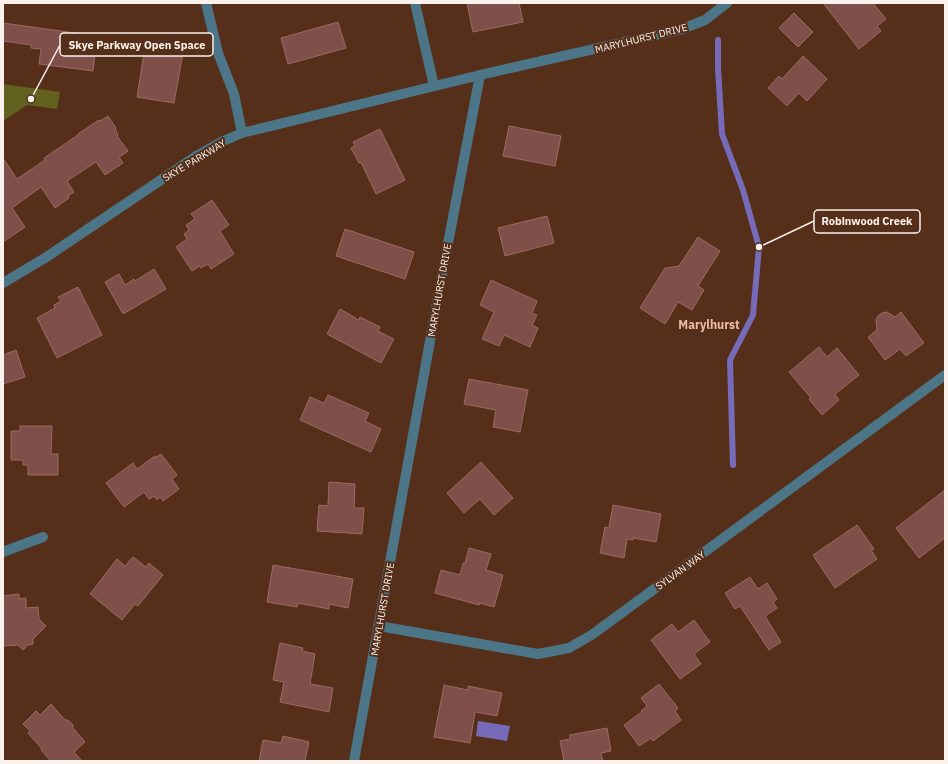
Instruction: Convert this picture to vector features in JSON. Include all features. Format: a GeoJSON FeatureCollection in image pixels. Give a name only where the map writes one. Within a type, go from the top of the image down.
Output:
{"type":"FeatureCollection","features":[{"type":"Feature","properties":{"kind":"street"},"geometry":{"type":"LineString","coordinates":[[206,3],[218,53],[234,94],[242,133]]}},
{"type":"Feature","properties":{"kind":"street"},"geometry":{"type":"LineString","coordinates":[[415,3],[434,86]]}},
{"type":"Feature","properties":{"kind":"street","name":"MARYLHURST DRIVE"},"geometry":{"type":"LineString","coordinates":[[354,761],[442,275],[480,76],[682,29],[705,20],[728,3]]}},
{"type":"Feature","properties":{"kind":"street","name":"SKYE PARKWAY"},"geometry":{"type":"LineString","coordinates":[[3,283],[45,258],[221,142],[242,133],[480,76]]}},
{"type":"Feature","properties":{"kind":"street","name":"SYLVAN WAY"},"geometry":{"type":"LineString","coordinates":[[379,626],[538,654],[569,648],[593,634],[945,375]]}},
{"type":"Feature","properties":{"kind":"street"},"geometry":{"type":"LineString","coordinates":[[3,552],[43,537]]}},
{"type":"Feature","properties":{"kind":"shaded area"},"geometry":{"type":"Polygon","coordinates":[[[3,84],[60,92],[57,109],[27,105],[3,121],[3,84]]]}},
{"type":"Feature","properties":{"kind":"shaded area"},"geometry":{"type":"Polygon","coordinates":[[[478,721],[510,726],[507,741],[476,736],[478,721]]]}},
{"type":"Feature","properties":{"kind":"building"},"geometry":{"type":"Polygon","coordinates":[[[467,3],[519,3],[523,22],[473,32],[467,3]]]}},
{"type":"Feature","properties":{"kind":"building"},"geometry":{"type":"Polygon","coordinates":[[[823,3],[873,3],[886,19],[877,26],[881,31],[859,49],[823,3]]]}},
{"type":"Feature","properties":{"kind":"building"},"geometry":{"type":"Polygon","coordinates":[[[794,13],[813,32],[798,47],[779,28],[794,13]]]}},
{"type":"Feature","properties":{"kind":"building"},"geometry":{"type":"Polygon","coordinates":[[[338,22],[346,48],[288,64],[281,38],[338,22]]]}},
{"type":"Feature","properties":{"kind":"building"},"geometry":{"type":"Polygon","coordinates":[[[3,23],[97,36],[93,71],[39,64],[41,49],[31,48],[31,45],[3,41],[3,23]]]}},
{"type":"Feature","properties":{"kind":"building"},"geometry":{"type":"Polygon","coordinates":[[[145,47],[183,53],[174,103],[137,97],[145,47]]]}},
{"type":"Feature","properties":{"kind":"building"},"geometry":{"type":"Polygon","coordinates":[[[803,56],[827,79],[807,101],[799,93],[787,106],[768,88],[779,76],[782,79],[803,56]]]}},
{"type":"Feature","properties":{"kind":"building"},"geometry":{"type":"Polygon","coordinates":[[[108,116],[116,128],[117,136],[128,151],[119,157],[123,163],[105,175],[96,162],[67,181],[74,192],[68,196],[69,198],[55,208],[41,187],[12,208],[25,227],[3,242],[3,158],[17,179],[45,160],[44,158],[78,134],[99,120],[100,121],[108,116]]]}},
{"type":"Feature","properties":{"kind":"building"},"geometry":{"type":"Polygon","coordinates":[[[509,126],[561,136],[555,166],[503,156],[509,126]]]}},
{"type":"Feature","properties":{"kind":"building"},"geometry":{"type":"Polygon","coordinates":[[[380,129],[405,180],[376,194],[361,162],[359,163],[351,148],[355,146],[353,142],[380,129]]]}},
{"type":"Feature","properties":{"kind":"building"},"geometry":{"type":"Polygon","coordinates":[[[212,200],[229,225],[220,231],[234,254],[211,269],[208,264],[201,268],[200,266],[192,271],[176,247],[187,239],[184,234],[189,230],[186,225],[195,219],[191,214],[212,200]]]}},
{"type":"Feature","properties":{"kind":"building"},"geometry":{"type":"Polygon","coordinates":[[[547,216],[554,243],[505,256],[498,228],[547,216]]]}},
{"type":"Feature","properties":{"kind":"building"},"geometry":{"type":"Polygon","coordinates":[[[345,229],[414,252],[405,279],[336,256],[345,229]]]}},
{"type":"Feature","properties":{"kind":"building"},"geometry":{"type":"Polygon","coordinates":[[[698,237],[720,251],[698,286],[704,290],[692,310],[678,302],[665,324],[640,308],[665,268],[679,266],[698,237]]]}},
{"type":"Feature","properties":{"kind":"building"},"geometry":{"type":"Polygon","coordinates":[[[154,269],[166,289],[123,314],[105,282],[119,274],[125,285],[134,279],[135,281],[154,269]]]}},
{"type":"Feature","properties":{"kind":"building"},"geometry":{"type":"Polygon","coordinates":[[[491,280],[537,301],[532,313],[537,315],[532,325],[538,328],[530,347],[504,335],[499,346],[482,339],[494,312],[480,305],[491,280]]]}},
{"type":"Feature","properties":{"kind":"building"},"geometry":{"type":"Polygon","coordinates":[[[78,287],[102,335],[57,358],[37,318],[55,308],[54,305],[61,301],[58,297],[78,287]]]}},
{"type":"Feature","properties":{"kind":"building"},"geometry":{"type":"Polygon","coordinates":[[[340,309],[359,320],[360,317],[380,327],[378,331],[394,339],[381,363],[327,334],[340,309]]]}},
{"type":"Feature","properties":{"kind":"building"},"geometry":{"type":"Polygon","coordinates":[[[887,312],[895,317],[901,312],[924,343],[906,356],[900,349],[885,360],[868,337],[877,330],[876,320],[878,316],[887,312]]]}},
{"type":"Feature","properties":{"kind":"building"},"geometry":{"type":"Polygon","coordinates":[[[819,347],[827,357],[837,348],[859,375],[835,394],[839,400],[822,415],[809,399],[811,398],[789,372],[819,347]]]}},
{"type":"Feature","properties":{"kind":"building"},"geometry":{"type":"Polygon","coordinates":[[[16,350],[25,377],[3,384],[3,355],[16,350]]]}},
{"type":"Feature","properties":{"kind":"building"},"geometry":{"type":"Polygon","coordinates":[[[469,379],[528,390],[520,432],[493,427],[496,410],[464,404],[469,379]]]}},
{"type":"Feature","properties":{"kind":"building"},"geometry":{"type":"Polygon","coordinates":[[[328,395],[369,413],[365,421],[381,429],[371,452],[300,420],[310,397],[324,403],[328,395]]]}},
{"type":"Feature","properties":{"kind":"building"},"geometry":{"type":"Polygon","coordinates":[[[20,426],[52,426],[51,454],[58,454],[58,475],[28,475],[28,465],[23,465],[23,460],[11,460],[11,431],[20,431],[20,426]]]}},
{"type":"Feature","properties":{"kind":"building"},"geometry":{"type":"Polygon","coordinates":[[[161,454],[177,475],[172,479],[179,489],[163,501],[160,497],[157,500],[154,496],[149,499],[144,492],[124,507],[106,483],[133,463],[137,469],[155,456],[155,458],[161,454]]]}},
{"type":"Feature","properties":{"kind":"building"},"geometry":{"type":"Polygon","coordinates":[[[481,462],[513,498],[494,515],[480,499],[464,513],[447,493],[481,462]]]}},
{"type":"Feature","properties":{"kind":"building"},"geometry":{"type":"Polygon","coordinates":[[[329,482],[355,484],[354,508],[364,508],[362,534],[317,531],[319,505],[328,506],[329,482]]]}},
{"type":"Feature","properties":{"kind":"building"},"geometry":{"type":"Polygon","coordinates":[[[945,490],[945,538],[919,558],[896,528],[945,490]]]}},
{"type":"Feature","properties":{"kind":"building"},"geometry":{"type":"Polygon","coordinates":[[[613,505],[661,514],[656,542],[633,538],[633,540],[627,539],[624,558],[600,553],[605,527],[609,528],[613,505]]]}},
{"type":"Feature","properties":{"kind":"building"},"geometry":{"type":"Polygon","coordinates":[[[857,525],[874,549],[871,550],[877,559],[835,588],[813,555],[857,525]]]}},
{"type":"Feature","properties":{"kind":"building"},"geometry":{"type":"Polygon","coordinates":[[[469,548],[491,554],[486,570],[503,575],[494,607],[479,603],[479,605],[435,593],[441,570],[460,575],[469,548]]]}},
{"type":"Feature","properties":{"kind":"building"},"geometry":{"type":"Polygon","coordinates":[[[133,557],[146,567],[149,563],[163,575],[138,606],[135,604],[122,620],[90,594],[117,559],[125,566],[133,557]]]}},
{"type":"Feature","properties":{"kind":"building"},"geometry":{"type":"Polygon","coordinates":[[[273,565],[353,579],[348,608],[329,604],[329,609],[298,603],[297,607],[267,602],[273,565]]]}},
{"type":"Feature","properties":{"kind":"building"},"geometry":{"type":"Polygon","coordinates":[[[750,577],[758,589],[767,583],[777,599],[773,602],[777,608],[765,616],[781,642],[769,650],[740,606],[735,609],[725,593],[750,577]]]}},
{"type":"Feature","properties":{"kind":"building"},"geometry":{"type":"Polygon","coordinates":[[[19,594],[19,599],[26,598],[26,608],[38,607],[39,619],[46,626],[33,639],[33,644],[28,645],[23,650],[18,645],[3,646],[3,596],[19,594]]]}},
{"type":"Feature","properties":{"kind":"building"},"geometry":{"type":"Polygon","coordinates":[[[694,620],[710,642],[694,654],[701,664],[680,679],[651,640],[672,624],[678,632],[694,620]]]}},
{"type":"Feature","properties":{"kind":"building"},"geometry":{"type":"Polygon","coordinates":[[[280,643],[303,648],[302,651],[315,654],[310,684],[333,688],[329,712],[280,702],[284,682],[273,680],[280,643]]]}},
{"type":"Feature","properties":{"kind":"building"},"geometry":{"type":"Polygon","coordinates":[[[659,684],[678,708],[675,711],[681,720],[653,741],[651,738],[639,746],[624,725],[642,712],[641,711],[647,706],[641,698],[659,684]]]}},
{"type":"Feature","properties":{"kind":"building"},"geometry":{"type":"Polygon","coordinates":[[[444,685],[468,690],[468,686],[502,693],[497,716],[475,712],[470,743],[434,737],[444,685]]]}},
{"type":"Feature","properties":{"kind":"building"},"geometry":{"type":"Polygon","coordinates":[[[51,704],[65,720],[68,720],[73,725],[73,728],[85,742],[74,752],[82,761],[51,761],[28,733],[30,731],[23,724],[36,711],[40,715],[51,704]]]}},
{"type":"Feature","properties":{"kind":"building"},"geometry":{"type":"Polygon","coordinates":[[[607,728],[611,751],[601,753],[603,761],[564,761],[560,741],[570,739],[570,735],[607,728]]]}},
{"type":"Feature","properties":{"kind":"building"},"geometry":{"type":"Polygon","coordinates":[[[283,736],[309,742],[305,761],[259,761],[263,740],[281,743],[283,736]]]}},
{"type":"Feature","properties":{"kind":"waterway"},"geometry":{"type":"LineString","coordinates":[[718,40],[722,134],[743,190],[759,247],[753,315],[730,360],[733,465]]}},
{"type":"Feature","properties":{"kind":"place","name":"Skye Parkway Open Space"},"geometry":{"type":"Point","coordinates":[31,99]}},
{"type":"Feature","properties":{"kind":"place","name":"Robinwood Creek"},"geometry":{"type":"Point","coordinates":[759,247]}},
{"type":"Feature","properties":{"kind":"district","name":"Marylhurst"},"geometry":{"type":"Point","coordinates":[709,325]}}]}
